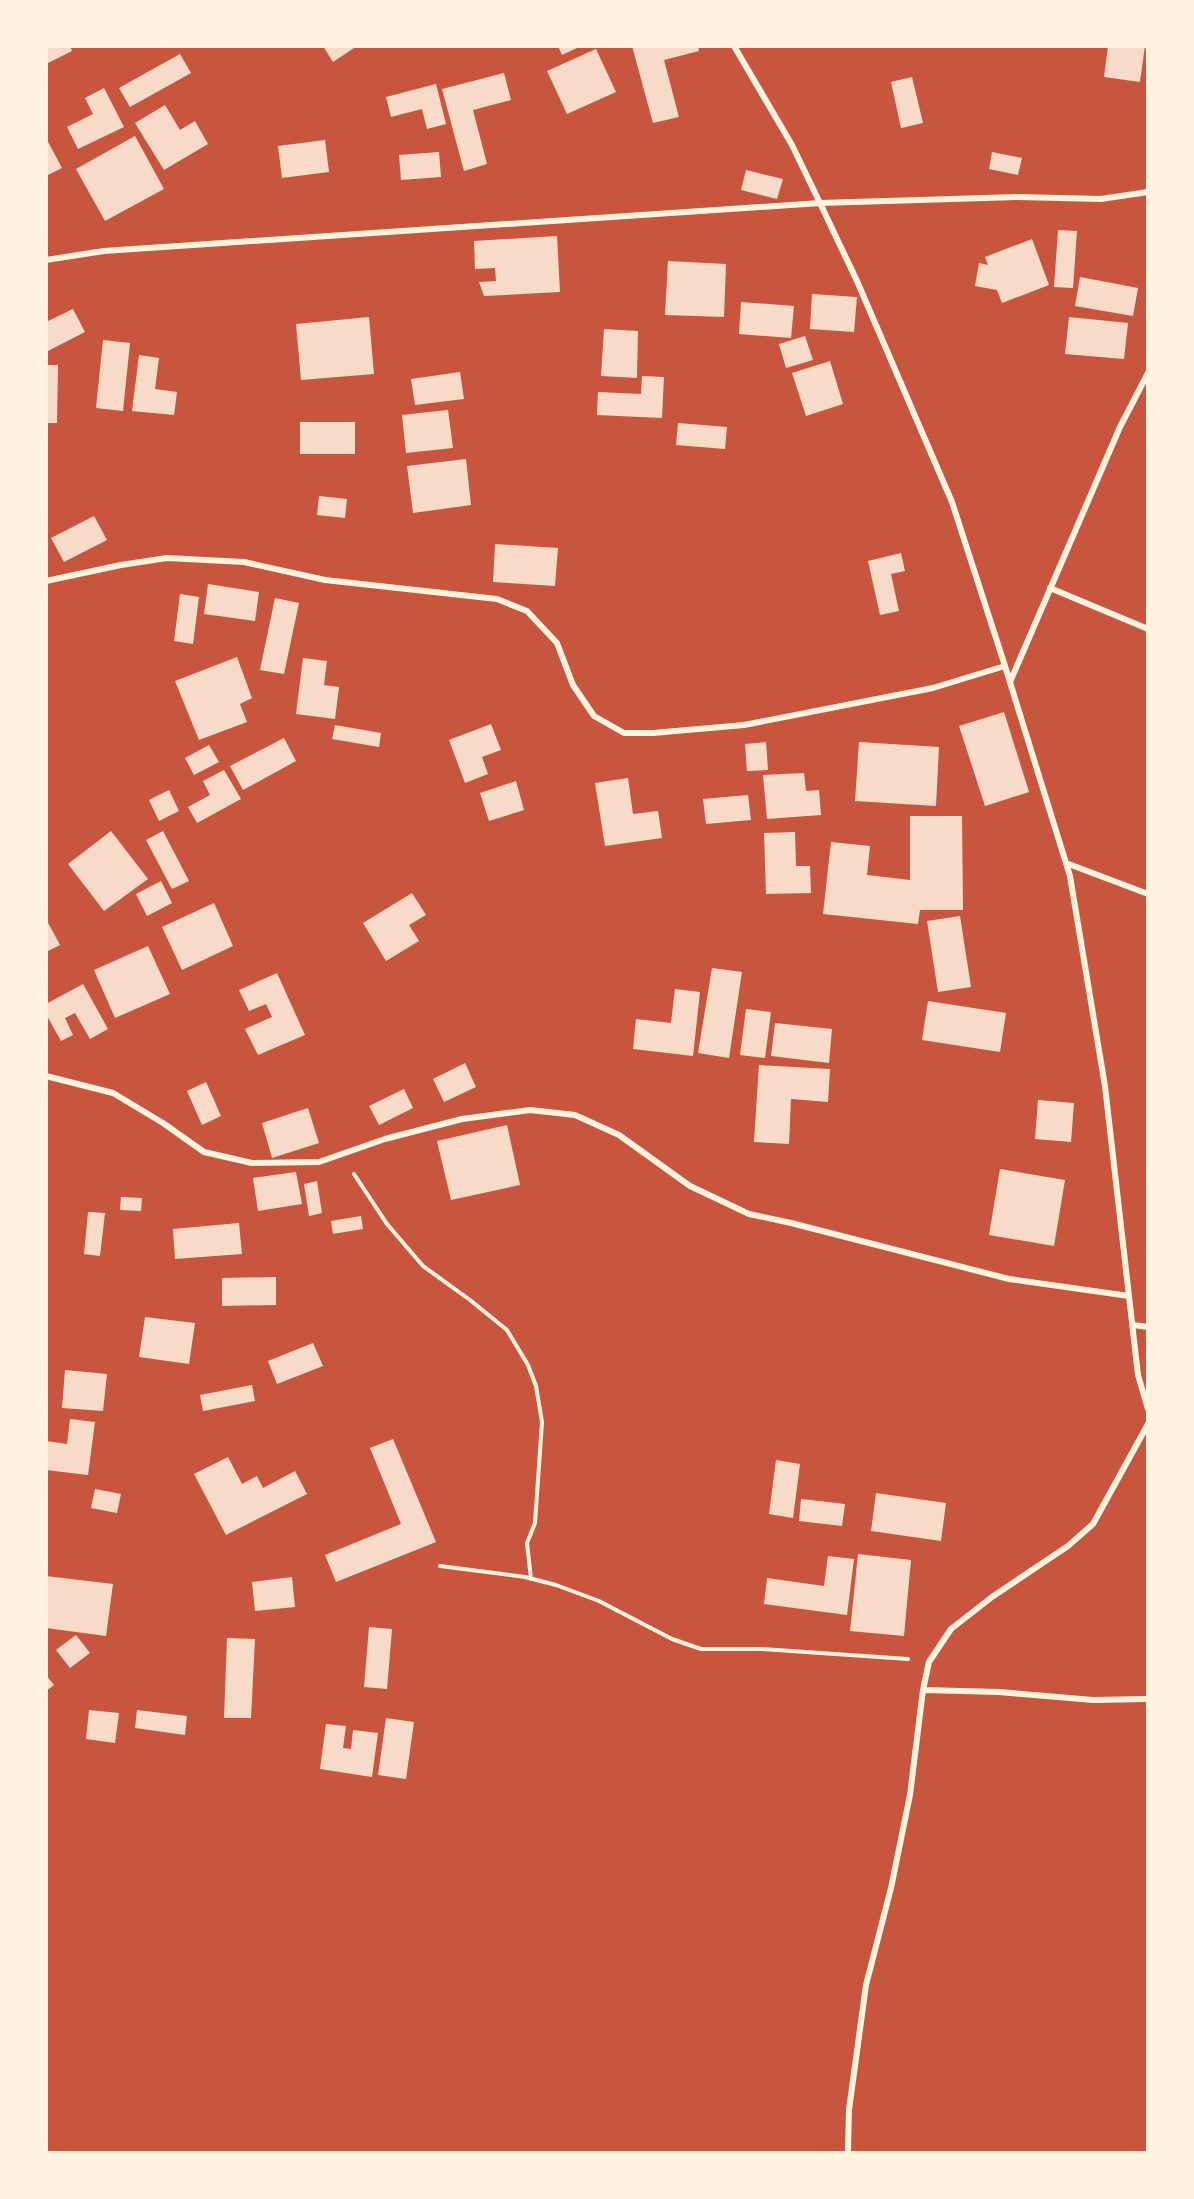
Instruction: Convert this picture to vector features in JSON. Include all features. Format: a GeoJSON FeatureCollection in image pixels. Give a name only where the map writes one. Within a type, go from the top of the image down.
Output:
{"type":"FeatureCollection","features":[{"type":"Feature","properties":{"kind":"street"},"geometry":{"type":"LineString","coordinates":[[734,46],[792,145],[820,202],[857,281],[952,502],[1070,876],[1105,1086],[1138,1375],[1148,1409]]}},
{"type":"Feature","properties":{"kind":"street"},"geometry":{"type":"LineString","coordinates":[[46,260],[104,251],[820,202],[1018,197],[1101,199],[1148,192]]}},
{"type":"Feature","properties":{"kind":"street"},"geometry":{"type":"LineString","coordinates":[[1010,682],[1120,427],[1148,373]]}},
{"type":"Feature","properties":{"kind":"street"},"geometry":{"type":"LineString","coordinates":[[46,581],[167,558],[244,562],[325,580],[497,599],[527,611],[557,644],[573,685],[594,716],[624,733],[653,733],[744,725],[933,688],[1005,666]]}},
{"type":"Feature","properties":{"kind":"street"},"geometry":{"type":"LineString","coordinates":[[1050,588],[1148,629]]}},
{"type":"Feature","properties":{"kind":"street"},"geometry":{"type":"LineString","coordinates":[[1066,863],[1148,894]]}},
{"type":"Feature","properties":{"kind":"street"},"geometry":{"type":"LineString","coordinates":[[46,1076],[113,1093],[163,1123],[204,1152],[252,1163],[319,1162],[385,1139],[462,1119],[530,1110],[575,1116],[619,1135],[690,1186],[749,1214],[853,1238],[1009,1279],[1129,1296]]}},
{"type":"Feature","properties":{"kind":"street"},"geometry":{"type":"LineString","coordinates":[[1133,1325],[1148,1327]]}},
{"type":"Feature","properties":{"kind":"street"},"geometry":{"type":"LineString","coordinates":[[848,2152],[849,2110],[866,1985],[891,1888],[910,1795],[923,1689],[929,1662],[951,1629],[992,1597],[1068,1546],[1093,1524],[1148,1424]]}},
{"type":"Feature","properties":{"kind":"street"},"geometry":{"type":"LineString","coordinates":[[923,1689],[999,1692],[1093,1701],[1148,1699]]}},
{"type":"Feature","properties":{"kind":"path"},"geometry":{"type":"LineString","coordinates":[[341,1154],[387,1224],[423,1266],[507,1330],[528,1365],[536,1386],[543,1422],[535,1523],[527,1543],[531,1579]]}},
{"type":"Feature","properties":{"kind":"path"},"geometry":{"type":"LineString","coordinates":[[440,1566],[531,1579],[556,1585],[599,1601],[672,1639],[701,1649],[894,1657],[929,1662]]}},
{"type":"Feature","properties":{"kind":"building"},"geometry":{"type":"Polygon","coordinates":[[[46,46],[70,46],[72,51],[46,64],[46,46]]]}},
{"type":"Feature","properties":{"kind":"building"},"geometry":{"type":"Polygon","coordinates":[[[323,46],[357,46],[333,62],[323,46]]]}},
{"type":"Feature","properties":{"kind":"building"},"geometry":{"type":"Polygon","coordinates":[[[558,46],[581,46],[562,55],[558,46]]]}},
{"type":"Feature","properties":{"kind":"building"},"geometry":{"type":"Polygon","coordinates":[[[632,46],[698,46],[699,51],[664,60],[679,117],[653,123],[632,46]]]}},
{"type":"Feature","properties":{"kind":"building"},"geometry":{"type":"Polygon","coordinates":[[[1108,46],[1145,46],[1140,82],[1104,77],[1108,46]]]}},
{"type":"Feature","properties":{"kind":"building"},"geometry":{"type":"Polygon","coordinates":[[[596,49],[616,92],[567,114],[547,71],[596,49]]]}},
{"type":"Feature","properties":{"kind":"building"},"geometry":{"type":"Polygon","coordinates":[[[180,54],[191,73],[130,107],[119,88],[180,54]]]}},
{"type":"Feature","properties":{"kind":"building"},"geometry":{"type":"Polygon","coordinates":[[[504,73],[511,100],[473,110],[487,164],[464,171],[442,89],[504,73]]]}},
{"type":"Feature","properties":{"kind":"building"},"geometry":{"type":"Polygon","coordinates":[[[912,77],[923,123],[901,128],[891,82],[912,77]]]}},
{"type":"Feature","properties":{"kind":"building"},"geometry":{"type":"Polygon","coordinates":[[[436,84],[446,124],[427,129],[422,109],[391,117],[386,97],[436,84]]]}},
{"type":"Feature","properties":{"kind":"building"},"geometry":{"type":"Polygon","coordinates":[[[104,88],[124,127],[78,149],[67,127],[93,114],[85,98],[104,88]]]}},
{"type":"Feature","properties":{"kind":"building"},"geometry":{"type":"Polygon","coordinates":[[[165,105],[180,130],[195,121],[208,144],[164,170],[135,123],[165,105]]]}},
{"type":"Feature","properties":{"kind":"building"},"geometry":{"type":"Polygon","coordinates":[[[135,136],[164,189],[105,221],[76,169],[135,136]]]}},
{"type":"Feature","properties":{"kind":"building"},"geometry":{"type":"Polygon","coordinates":[[[46,138],[62,168],[46,176],[46,138]]]}},
{"type":"Feature","properties":{"kind":"building"},"geometry":{"type":"Polygon","coordinates":[[[325,140],[329,172],[282,178],[278,146],[325,140]]]}},
{"type":"Feature","properties":{"kind":"building"},"geometry":{"type":"Polygon","coordinates":[[[439,152],[441,177],[401,180],[399,155],[439,152]]]}},
{"type":"Feature","properties":{"kind":"building"},"geometry":{"type":"Polygon","coordinates":[[[992,152],[1022,158],[1018,175],[989,169],[992,152]]]}},
{"type":"Feature","properties":{"kind":"building"},"geometry":{"type":"Polygon","coordinates":[[[746,170],[783,179],[777,199],[741,190],[746,170]]]}},
{"type":"Feature","properties":{"kind":"building"},"geometry":{"type":"Polygon","coordinates":[[[1058,230],[1077,231],[1073,288],[1054,287],[1058,230]]]}},
{"type":"Feature","properties":{"kind":"building"},"geometry":{"type":"Polygon","coordinates":[[[557,236],[560,292],[484,296],[479,282],[496,281],[495,268],[475,269],[474,241],[557,236]]]}},
{"type":"Feature","properties":{"kind":"building"},"geometry":{"type":"Polygon","coordinates":[[[1032,239],[1049,285],[1002,303],[997,290],[975,286],[979,263],[988,265],[985,257],[1032,239]]]}},
{"type":"Feature","properties":{"kind":"building"},"geometry":{"type":"Polygon","coordinates":[[[668,261],[726,264],[724,317],[665,315],[668,261]]]}},
{"type":"Feature","properties":{"kind":"building"},"geometry":{"type":"Polygon","coordinates":[[[1080,277],[1138,288],[1133,316],[1075,306],[1080,277]]]}},
{"type":"Feature","properties":{"kind":"building"},"geometry":{"type":"Polygon","coordinates":[[[812,294],[857,297],[854,332],[810,329],[812,294]]]}},
{"type":"Feature","properties":{"kind":"building"},"geometry":{"type":"Polygon","coordinates":[[[741,302],[794,306],[791,338],[739,334],[741,302]]]}},
{"type":"Feature","properties":{"kind":"building"},"geometry":{"type":"Polygon","coordinates":[[[73,309],[85,332],[46,352],[46,322],[73,309]]]}},
{"type":"Feature","properties":{"kind":"building"},"geometry":{"type":"Polygon","coordinates":[[[369,317],[374,374],[301,380],[296,324],[369,317]]]}},
{"type":"Feature","properties":{"kind":"building"},"geometry":{"type":"Polygon","coordinates":[[[1069,317],[1128,323],[1124,359],[1065,354],[1069,317]]]}},
{"type":"Feature","properties":{"kind":"building"},"geometry":{"type":"Polygon","coordinates":[[[604,329],[638,331],[637,378],[601,376],[604,329]]]}},
{"type":"Feature","properties":{"kind":"building"},"geometry":{"type":"Polygon","coordinates":[[[805,336],[813,360],[786,368],[779,344],[805,336]]]}},
{"type":"Feature","properties":{"kind":"building"},"geometry":{"type":"Polygon","coordinates":[[[103,340],[130,343],[123,411],[96,408],[103,340]]]}},
{"type":"Feature","properties":{"kind":"building"},"geometry":{"type":"Polygon","coordinates":[[[139,355],[159,358],[155,389],[177,392],[174,415],[132,411],[139,355]]]}},
{"type":"Feature","properties":{"kind":"building"},"geometry":{"type":"Polygon","coordinates":[[[830,361],[843,404],[806,416],[792,373],[830,361]]]}},
{"type":"Feature","properties":{"kind":"building"},"geometry":{"type":"Polygon","coordinates":[[[46,365],[58,365],[57,423],[46,423],[46,365]]]}},
{"type":"Feature","properties":{"kind":"building"},"geometry":{"type":"Polygon","coordinates":[[[460,372],[464,399],[415,405],[411,379],[460,372]]]}},
{"type":"Feature","properties":{"kind":"building"},"geometry":{"type":"Polygon","coordinates":[[[642,376],[664,377],[662,418],[597,415],[598,392],[641,394],[642,376]]]}},
{"type":"Feature","properties":{"kind":"building"},"geometry":{"type":"Polygon","coordinates":[[[448,410],[453,448],[406,453],[402,415],[448,410]]]}},
{"type":"Feature","properties":{"kind":"building"},"geometry":{"type":"Polygon","coordinates":[[[300,422],[355,422],[355,454],[300,454],[300,422]]]}},
{"type":"Feature","properties":{"kind":"building"},"geometry":{"type":"Polygon","coordinates":[[[678,423],[727,427],[725,449],[676,445],[678,423]]]}},
{"type":"Feature","properties":{"kind":"building"},"geometry":{"type":"Polygon","coordinates":[[[466,459],[471,505],[413,513],[407,466],[466,459]]]}},
{"type":"Feature","properties":{"kind":"building"},"geometry":{"type":"Polygon","coordinates":[[[319,496],[347,499],[345,518],[317,515],[319,496]]]}},
{"type":"Feature","properties":{"kind":"building"},"geometry":{"type":"Polygon","coordinates":[[[94,516],[107,540],[64,562],[51,538],[94,516]]]}},
{"type":"Feature","properties":{"kind":"building"},"geometry":{"type":"Polygon","coordinates":[[[495,544],[558,548],[555,586],[493,582],[495,544]]]}},
{"type":"Feature","properties":{"kind":"building"},"geometry":{"type":"Polygon","coordinates":[[[901,553],[905,571],[891,574],[899,611],[880,615],[868,561],[901,553]]]}},
{"type":"Feature","properties":{"kind":"building"},"geometry":{"type":"Polygon","coordinates":[[[208,584],[259,592],[255,621],[204,614],[208,584]]]}},
{"type":"Feature","properties":{"kind":"building"},"geometry":{"type":"Polygon","coordinates":[[[180,594],[199,597],[193,644],[174,641],[180,594]]]}},
{"type":"Feature","properties":{"kind":"building"},"geometry":{"type":"Polygon","coordinates":[[[275,598],[299,603],[284,674],[260,670],[275,598]]]}},
{"type":"Feature","properties":{"kind":"building"},"geometry":{"type":"Polygon","coordinates":[[[237,657],[252,698],[240,704],[247,722],[199,740],[175,681],[237,657]]]}},
{"type":"Feature","properties":{"kind":"building"},"geometry":{"type":"Polygon","coordinates":[[[303,658],[327,661],[324,685],[339,687],[335,719],[296,714],[303,658]]]}},
{"type":"Feature","properties":{"kind":"building"},"geometry":{"type":"Polygon","coordinates":[[[1004,712],[1029,792],[985,806],[959,726],[1004,712]]]}},
{"type":"Feature","properties":{"kind":"building"},"geometry":{"type":"Polygon","coordinates":[[[491,724],[501,750],[482,757],[488,774],[465,783],[449,740],[491,724]]]}},
{"type":"Feature","properties":{"kind":"building"},"geometry":{"type":"Polygon","coordinates":[[[335,725],[381,733],[379,747],[332,739],[335,725]]]}},
{"type":"Feature","properties":{"kind":"building"},"geometry":{"type":"Polygon","coordinates":[[[284,738],[296,761],[243,790],[230,766],[284,738]]]}},
{"type":"Feature","properties":{"kind":"building"},"geometry":{"type":"Polygon","coordinates":[[[766,742],[768,770],[747,771],[745,744],[766,742]]]}},
{"type":"Feature","properties":{"kind":"building"},"geometry":{"type":"Polygon","coordinates":[[[859,742],[939,747],[936,806],[855,801],[859,742]]]}},
{"type":"Feature","properties":{"kind":"building"},"geometry":{"type":"Polygon","coordinates":[[[209,745],[219,762],[194,775],[185,758],[209,745]]]}},
{"type":"Feature","properties":{"kind":"building"},"geometry":{"type":"Polygon","coordinates":[[[224,770],[241,799],[197,823],[188,807],[210,795],[203,781],[224,770]]]}},
{"type":"Feature","properties":{"kind":"building"},"geometry":{"type":"Polygon","coordinates":[[[804,773],[806,791],[819,790],[821,815],[767,819],[763,775],[804,773]]]}},
{"type":"Feature","properties":{"kind":"building"},"geometry":{"type":"Polygon","coordinates":[[[628,778],[633,814],[658,811],[662,838],[605,846],[595,783],[628,778]]]}},
{"type":"Feature","properties":{"kind":"building"},"geometry":{"type":"Polygon","coordinates":[[[516,781],[524,810],[489,821],[480,793],[516,781]]]}},
{"type":"Feature","properties":{"kind":"building"},"geometry":{"type":"Polygon","coordinates":[[[169,790],[179,811],[159,821],[149,800],[169,790]]]}},
{"type":"Feature","properties":{"kind":"building"},"geometry":{"type":"Polygon","coordinates":[[[748,795],[751,820],[706,824],[703,799],[748,795]]]}},
{"type":"Feature","properties":{"kind":"building"},"geometry":{"type":"Polygon","coordinates":[[[910,816],[962,816],[963,910],[920,910],[918,924],[823,914],[831,842],[870,846],[867,875],[910,880],[910,816]]]}},
{"type":"Feature","properties":{"kind":"building"},"geometry":{"type":"Polygon","coordinates":[[[111,831],[148,879],[104,911],[68,864],[111,831]]]}},
{"type":"Feature","properties":{"kind":"building"},"geometry":{"type":"Polygon","coordinates":[[[163,831],[189,881],[172,889],[146,840],[163,831]]]}},
{"type":"Feature","properties":{"kind":"building"},"geometry":{"type":"Polygon","coordinates":[[[795,832],[796,866],[810,866],[811,893],[766,894],[764,833],[795,832]]]}},
{"type":"Feature","properties":{"kind":"building"},"geometry":{"type":"Polygon","coordinates":[[[161,881],[172,903],[147,916],[136,894],[161,881]]]}},
{"type":"Feature","properties":{"kind":"building"},"geometry":{"type":"Polygon","coordinates":[[[412,893],[426,915],[409,925],[419,941],[386,961],[363,923],[412,893]]]}},
{"type":"Feature","properties":{"kind":"building"},"geometry":{"type":"Polygon","coordinates":[[[214,903],[233,946],[182,970],[162,927],[214,903]]]}},
{"type":"Feature","properties":{"kind":"building"},"geometry":{"type":"Polygon","coordinates":[[[960,916],[971,987],[938,992],[927,921],[960,916]]]}},
{"type":"Feature","properties":{"kind":"building"},"geometry":{"type":"Polygon","coordinates":[[[46,919],[60,945],[46,952],[46,919]]]}},
{"type":"Feature","properties":{"kind":"building"},"geometry":{"type":"Polygon","coordinates":[[[148,946],[170,994],[115,1018],[94,970],[148,946]]]}},
{"type":"Feature","properties":{"kind":"building"},"geometry":{"type":"Polygon","coordinates":[[[712,968],[742,972],[729,1058],[698,1053],[712,968]]]}},
{"type":"Feature","properties":{"kind":"building"},"geometry":{"type":"Polygon","coordinates":[[[277,973],[305,1035],[258,1055],[245,1029],[272,1017],[266,1004],[249,1011],[239,990],[277,973]]]}},
{"type":"Feature","properties":{"kind":"building"},"geometry":{"type":"Polygon","coordinates":[[[83,984],[108,1029],[90,1039],[75,1013],[65,1018],[73,1035],[61,1041],[46,1014],[46,1004],[83,984]]]}},
{"type":"Feature","properties":{"kind":"building"},"geometry":{"type":"Polygon","coordinates":[[[675,989],[700,992],[693,1056],[633,1049],[636,1019],[671,1023],[675,989]]]}},
{"type":"Feature","properties":{"kind":"building"},"geometry":{"type":"Polygon","coordinates":[[[928,1001],[1006,1013],[1000,1052],[922,1040],[928,1001]]]}},
{"type":"Feature","properties":{"kind":"building"},"geometry":{"type":"Polygon","coordinates":[[[746,1009],[771,1012],[765,1058],[740,1055],[746,1009]]]}},
{"type":"Feature","properties":{"kind":"building"},"geometry":{"type":"Polygon","coordinates":[[[775,1023],[832,1029],[829,1063],[771,1056],[775,1023]]]}},
{"type":"Feature","properties":{"kind":"building"},"geometry":{"type":"Polygon","coordinates":[[[465,1063],[476,1087],[444,1102],[433,1079],[465,1063]]]}},
{"type":"Feature","properties":{"kind":"building"},"geometry":{"type":"Polygon","coordinates":[[[759,1065],[830,1069],[828,1102],[791,1099],[789,1144],[754,1142],[759,1065]]]}},
{"type":"Feature","properties":{"kind":"building"},"geometry":{"type":"Polygon","coordinates":[[[206,1082],[221,1116],[202,1125],[187,1091],[206,1082]]]}},
{"type":"Feature","properties":{"kind":"building"},"geometry":{"type":"Polygon","coordinates":[[[404,1089],[413,1108],[379,1125],[369,1106],[404,1089]]]}},
{"type":"Feature","properties":{"kind":"building"},"geometry":{"type":"Polygon","coordinates":[[[1038,1100],[1074,1103],[1071,1142],[1035,1139],[1038,1100]]]}},
{"type":"Feature","properties":{"kind":"building"},"geometry":{"type":"Polygon","coordinates":[[[308,1108],[319,1143],[272,1158],[262,1123],[308,1108]]]}},
{"type":"Feature","properties":{"kind":"building"},"geometry":{"type":"Polygon","coordinates":[[[507,1125],[520,1185],[451,1200],[437,1141],[507,1125]]]}},
{"type":"Feature","properties":{"kind":"building"},"geometry":{"type":"Polygon","coordinates":[[[1000,1169],[1065,1180],[1054,1246],[989,1235],[1000,1169]]]}},
{"type":"Feature","properties":{"kind":"building"},"geometry":{"type":"Polygon","coordinates":[[[296,1172],[302,1204],[258,1211],[253,1178],[296,1172]]]}},
{"type":"Feature","properties":{"kind":"building"},"geometry":{"type":"Polygon","coordinates":[[[317,1181],[322,1213],[309,1216],[304,1184],[317,1181]]]}},
{"type":"Feature","properties":{"kind":"building"},"geometry":{"type":"Polygon","coordinates":[[[121,1197],[142,1198],[141,1211],[120,1210],[121,1197]]]}},
{"type":"Feature","properties":{"kind":"building"},"geometry":{"type":"Polygon","coordinates":[[[88,1212],[105,1213],[100,1256],[84,1254],[88,1212]]]}},
{"type":"Feature","properties":{"kind":"building"},"geometry":{"type":"Polygon","coordinates":[[[361,1216],[363,1229],[333,1234],[331,1221],[361,1216]]]}},
{"type":"Feature","properties":{"kind":"building"},"geometry":{"type":"Polygon","coordinates":[[[239,1223],[242,1254],[175,1259],[173,1229],[239,1223]]]}},
{"type":"Feature","properties":{"kind":"building"},"geometry":{"type":"Polygon","coordinates":[[[276,1277],[276,1305],[222,1306],[222,1278],[276,1277]]]}},
{"type":"Feature","properties":{"kind":"building"},"geometry":{"type":"Polygon","coordinates":[[[145,1317],[195,1323],[189,1364],[139,1357],[145,1317]]]}},
{"type":"Feature","properties":{"kind":"building"},"geometry":{"type":"Polygon","coordinates":[[[313,1343],[323,1366],[277,1384],[268,1361],[313,1343]]]}},
{"type":"Feature","properties":{"kind":"building"},"geometry":{"type":"Polygon","coordinates":[[[65,1370],[107,1374],[103,1411],[62,1408],[65,1370]]]}},
{"type":"Feature","properties":{"kind":"building"},"geometry":{"type":"Polygon","coordinates":[[[252,1385],[255,1401],[203,1411],[200,1395],[252,1385]]]}},
{"type":"Feature","properties":{"kind":"building"},"geometry":{"type":"Polygon","coordinates":[[[70,1419],[95,1422],[88,1475],[46,1470],[46,1441],[67,1444],[70,1419]]]}},
{"type":"Feature","properties":{"kind":"building"},"geometry":{"type":"Polygon","coordinates":[[[393,1439],[436,1542],[336,1582],[325,1555],[401,1524],[370,1448],[393,1439]]]}},
{"type":"Feature","properties":{"kind":"building"},"geometry":{"type":"Polygon","coordinates":[[[228,1457],[242,1484],[257,1476],[263,1488],[295,1471],[307,1494],[226,1535],[194,1474],[228,1457]]]}},
{"type":"Feature","properties":{"kind":"building"},"geometry":{"type":"Polygon","coordinates":[[[776,1460],[800,1464],[793,1518],[769,1514],[776,1460]]]}},
{"type":"Feature","properties":{"kind":"building"},"geometry":{"type":"Polygon","coordinates":[[[95,1489],[121,1494],[117,1513],[91,1508],[95,1489]]]}},
{"type":"Feature","properties":{"kind":"building"},"geometry":{"type":"Polygon","coordinates":[[[876,1493],[946,1503],[941,1541],[871,1531],[876,1493]]]}},
{"type":"Feature","properties":{"kind":"building"},"geometry":{"type":"Polygon","coordinates":[[[801,1499],[845,1504],[842,1526],[799,1521],[801,1499]]]}},
{"type":"Feature","properties":{"kind":"building"},"geometry":{"type":"Polygon","coordinates":[[[858,1554],[911,1560],[904,1636],[850,1631],[858,1554]]]}},
{"type":"Feature","properties":{"kind":"building"},"geometry":{"type":"Polygon","coordinates":[[[828,1556],[854,1559],[847,1615],[764,1604],[767,1578],[824,1586],[828,1556]]]}},
{"type":"Feature","properties":{"kind":"building"},"geometry":{"type":"Polygon","coordinates":[[[46,1576],[113,1584],[106,1636],[46,1628],[46,1576]]]}},
{"type":"Feature","properties":{"kind":"building"},"geometry":{"type":"Polygon","coordinates":[[[292,1577],[295,1607],[255,1611],[252,1582],[292,1577]]]}},
{"type":"Feature","properties":{"kind":"building"},"geometry":{"type":"Polygon","coordinates":[[[369,1627],[392,1629],[387,1689],[364,1687],[369,1627]]]}},
{"type":"Feature","properties":{"kind":"building"},"geometry":{"type":"Polygon","coordinates":[[[76,1635],[90,1653],[70,1668],[56,1650],[76,1635]]]}},
{"type":"Feature","properties":{"kind":"building"},"geometry":{"type":"Polygon","coordinates":[[[227,1638],[255,1639],[251,1718],[224,1718],[227,1638]]]}},
{"type":"Feature","properties":{"kind":"building"},"geometry":{"type":"Polygon","coordinates":[[[46,1675],[54,1685],[46,1691],[46,1675]]]}},
{"type":"Feature","properties":{"kind":"building"},"geometry":{"type":"Polygon","coordinates":[[[89,1710],[119,1713],[115,1743],[86,1739],[89,1710]]]}},
{"type":"Feature","properties":{"kind":"building"},"geometry":{"type":"Polygon","coordinates":[[[137,1710],[187,1716],[185,1735],[135,1728],[137,1710]]]}},
{"type":"Feature","properties":{"kind":"building"},"geometry":{"type":"Polygon","coordinates":[[[386,1718],[414,1722],[406,1779],[378,1775],[386,1718]]]}},
{"type":"Feature","properties":{"kind":"building"},"geometry":{"type":"Polygon","coordinates":[[[326,1724],[346,1726],[343,1748],[351,1749],[353,1730],[378,1733],[372,1777],[320,1769],[326,1724]]]}}]}
